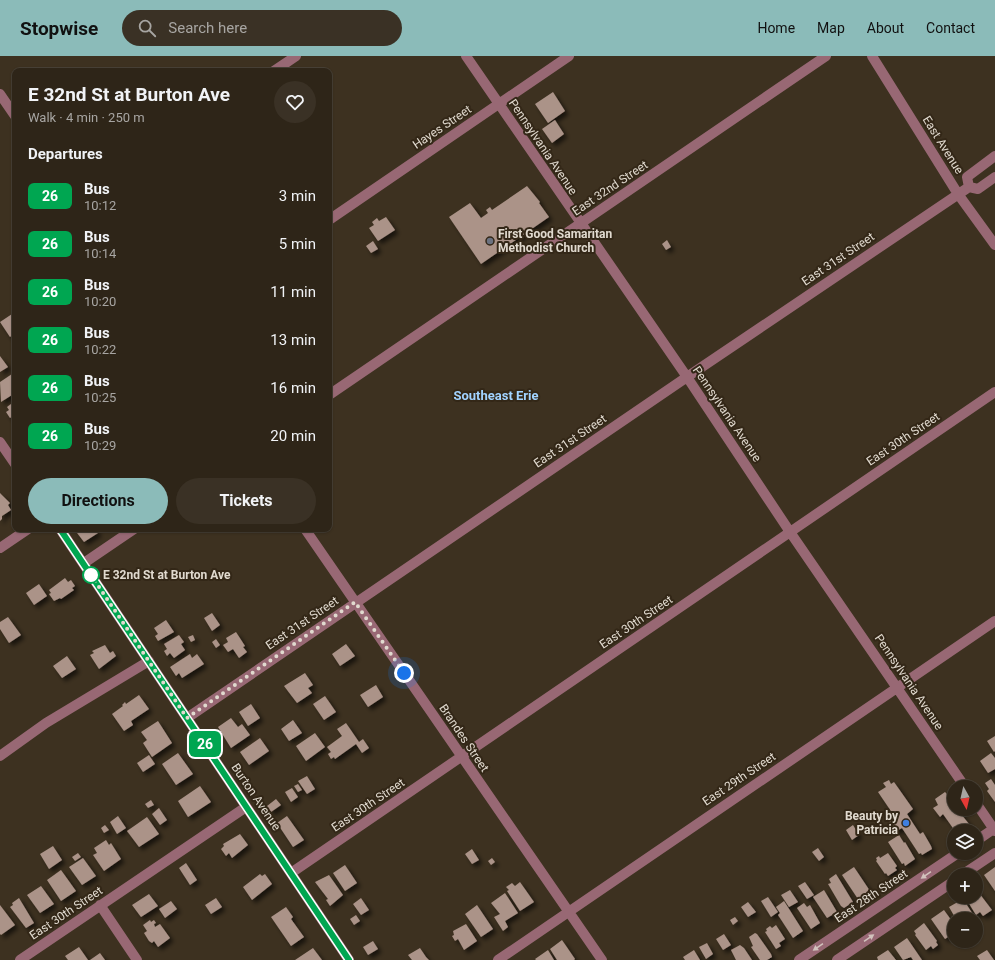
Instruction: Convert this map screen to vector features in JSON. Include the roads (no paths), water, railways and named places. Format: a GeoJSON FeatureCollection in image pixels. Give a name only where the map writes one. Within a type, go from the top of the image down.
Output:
{"type":"FeatureCollection","features":[{"type":"Feature","properties":{"kind":"street"},"geometry":{"type":"LineString","coordinates":[[278,68],[296,56]]}},
{"type":"Feature","properties":{"kind":"street","name":"Pennsylvania Avenue"},"geometry":{"type":"LineString","coordinates":[[466,56],[687,377],[790,532],[960,780]]}},
{"type":"Feature","properties":{"kind":"street","name":"Hayes Street"},"geometry":{"type":"LineString","coordinates":[[332,218],[570,56]]}},
{"type":"Feature","properties":{"kind":"street","name":"East 32nd Street"},"geometry":{"type":"LineString","coordinates":[[332,393],[826,56]]}},
{"type":"Feature","properties":{"kind":"street","name":"East Avenue"},"geometry":{"type":"LineString","coordinates":[[872,56],[958,194],[995,245]]}},
{"type":"Feature","properties":{"kind":"street"},"geometry":{"type":"LineString","coordinates":[[0,94],[12,112]]}},
{"type":"Feature","properties":{"kind":"street"},"geometry":{"type":"LineString","coordinates":[[969,188],[967,176],[995,156]]}},
{"type":"Feature","properties":{"kind":"street","name":"East 31st Street"},"geometry":{"type":"LineString","coordinates":[[187,718],[355,602],[958,194],[969,188],[978,189],[995,177]]}},
{"type":"Feature","properties":{"kind":"street","name":"East 30th Street"},"geometry":{"type":"LineString","coordinates":[[291,873],[995,392]]}},
{"type":"Feature","properties":{"kind":"street"},"geometry":{"type":"LineString","coordinates":[[0,442],[12,460]]}},
{"type":"Feature","properties":{"kind":"street"},"geometry":{"type":"LineString","coordinates":[[0,548],[24,532]]}},
{"type":"Feature","properties":{"kind":"street","name":"Burton Avenue"},"geometry":{"type":"LineString","coordinates":[[62,532],[349,960]]}},
{"type":"Feature","properties":{"kind":"street"},"geometry":{"type":"LineString","coordinates":[[84,564],[130,532]]}},
{"type":"Feature","properties":{"kind":"street","name":"Brandes Street"},"geometry":{"type":"LineString","coordinates":[[307,532],[602,960]]}},
{"type":"Feature","properties":{"kind":"street","name":"East 29th Street"},"geometry":{"type":"LineString","coordinates":[[498,960],[995,620]]}},
{"type":"Feature","properties":{"kind":"street"},"geometry":{"type":"LineString","coordinates":[[0,756],[46,723],[149,661]]}},
{"type":"Feature","properties":{"kind":"street","name":"East 30th Street"},"geometry":{"type":"LineString","coordinates":[[20,960],[246,806]]}},
{"type":"Feature","properties":{"kind":"street"},"geometry":{"type":"LineString","coordinates":[[983,813],[995,829],[983,837]]}},
{"type":"Feature","properties":{"kind":"street"},"geometry":{"type":"LineString","coordinates":[[972,868],[995,853]]}},
{"type":"Feature","properties":{"kind":"street","name":"East 28th Street"},"geometry":{"type":"LineString","coordinates":[[799,960],[948,860]]}},
{"type":"Feature","properties":{"kind":"street"},"geometry":{"type":"LineString","coordinates":[[837,960],[947,886]]}},
{"type":"Feature","properties":{"kind":"street"},"geometry":{"type":"LineString","coordinates":[[100,905],[137,960]]}},
{"type":"Feature","properties":{"kind":"place","name":"First Good Samaritan Methodist Church"},"geometry":{"type":"Point","coordinates":[490,241]}},
{"type":"Feature","properties":{"kind":"place","name":"E 32nd St at Burton Ave"},"geometry":{"type":"Point","coordinates":[91,575]}},
{"type":"Feature","properties":{"kind":"place","name":"Beauty by Patricia"},"geometry":{"type":"Point","coordinates":[906,823]}},
{"type":"Feature","properties":{"kind":"district","name":"Southeast Erie"},"geometry":{"type":"Point","coordinates":[496,395]}}]}
